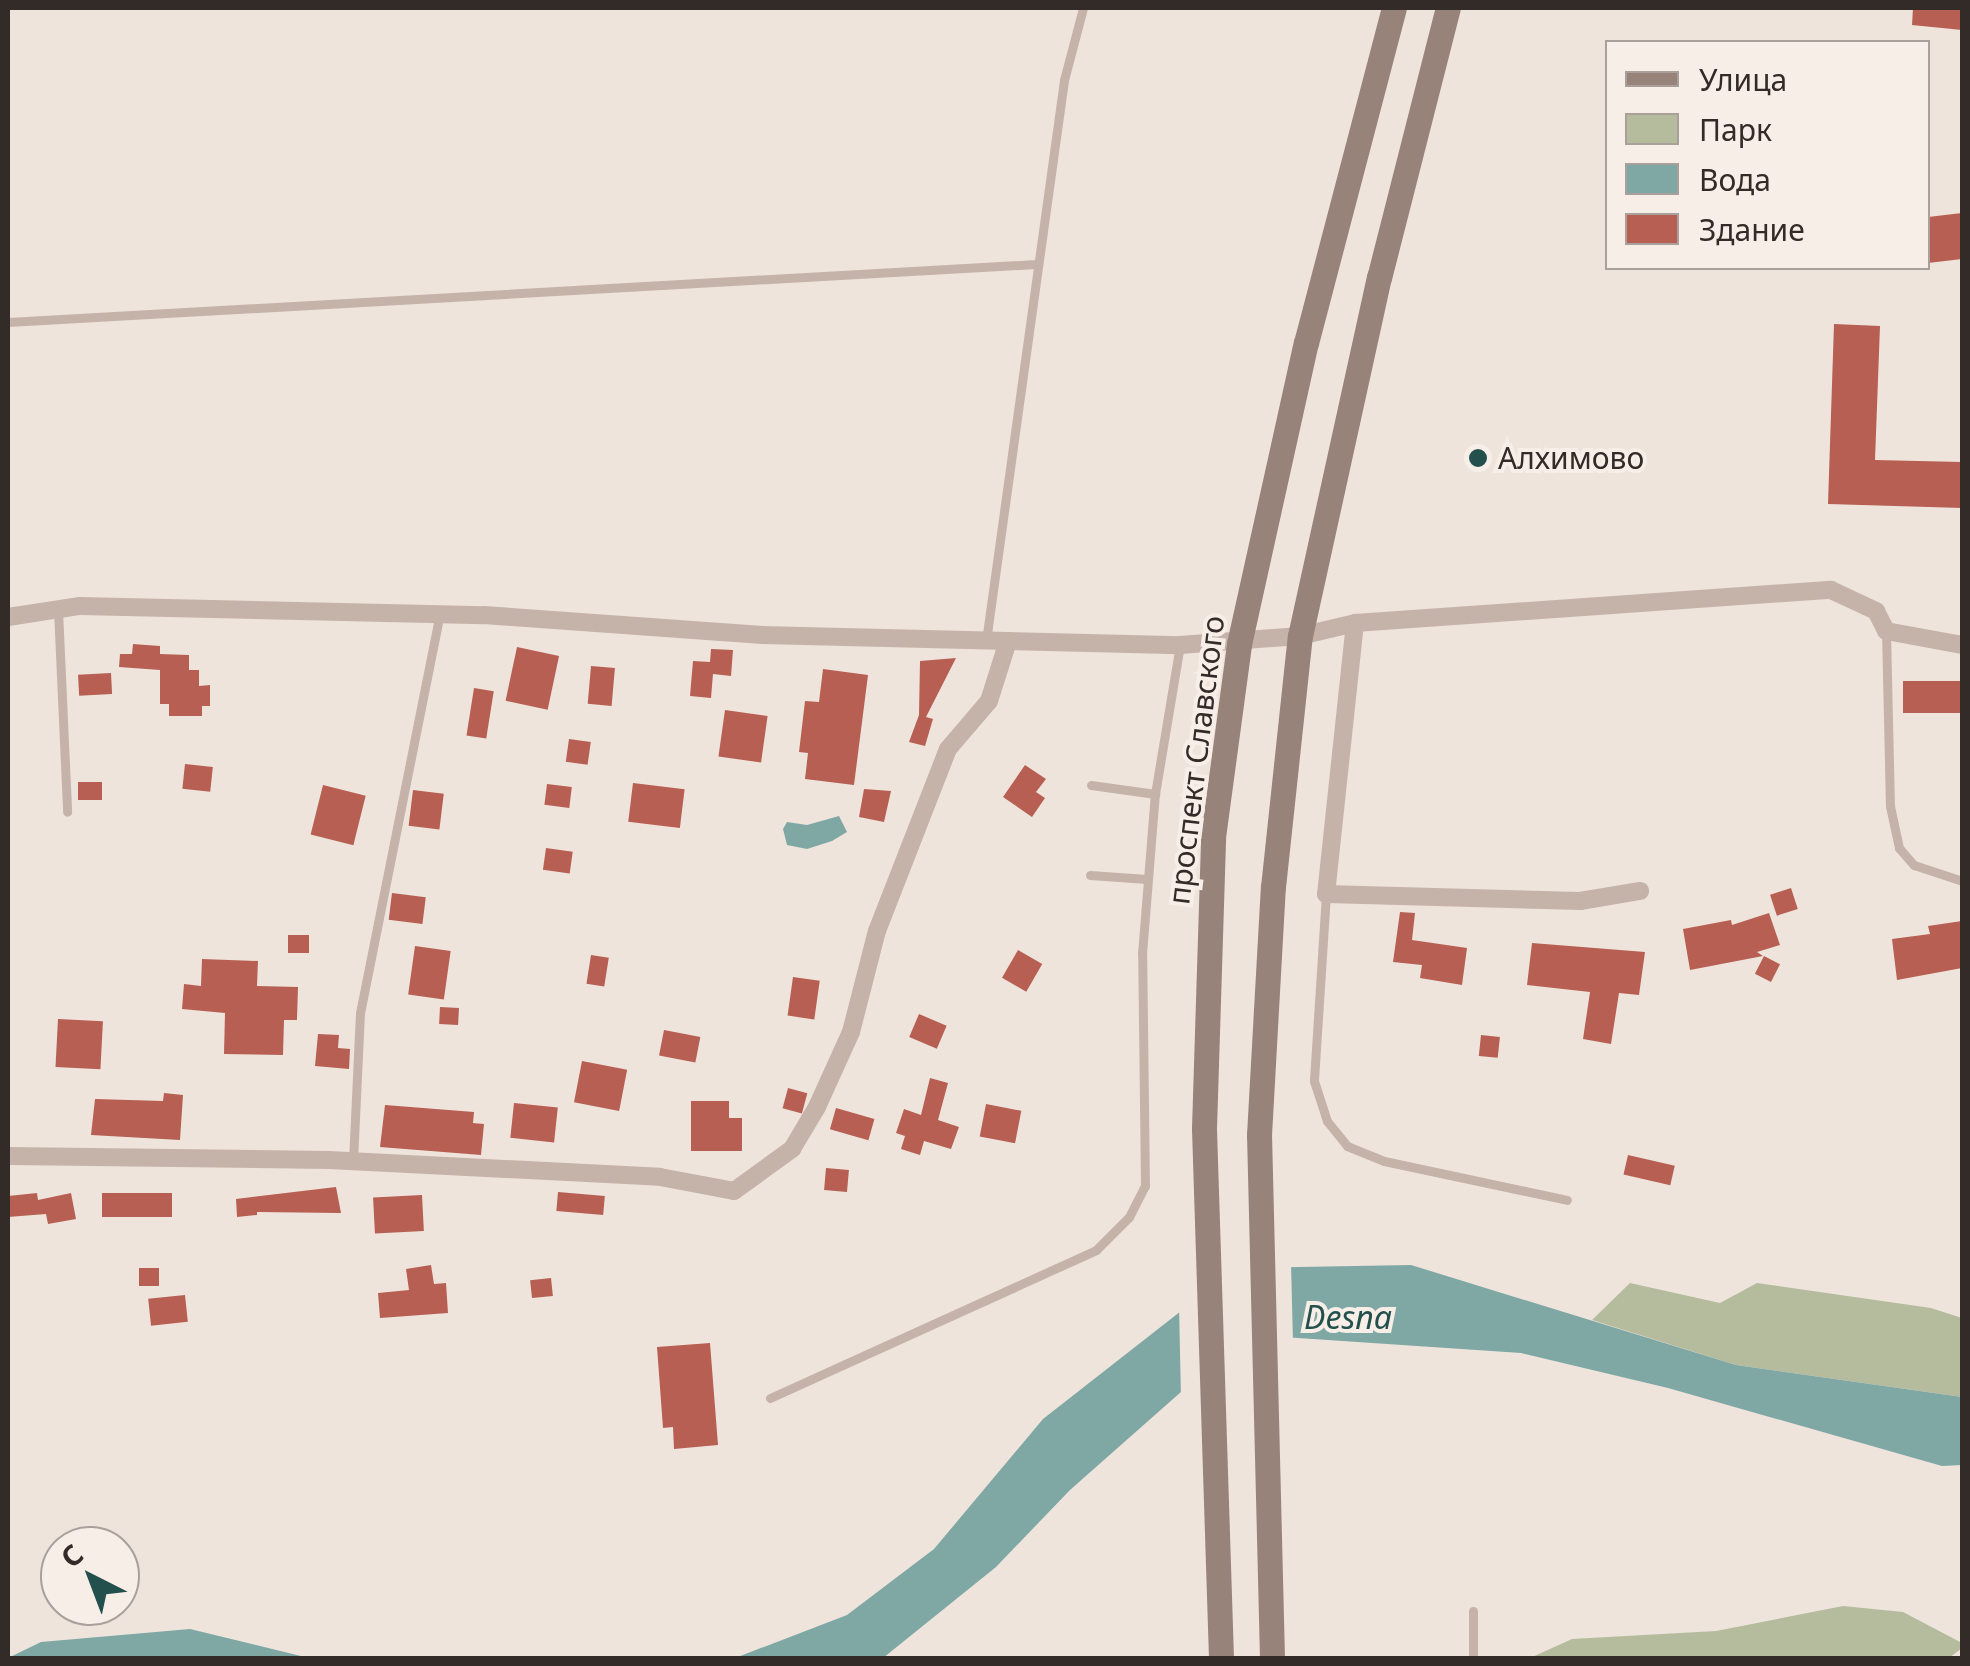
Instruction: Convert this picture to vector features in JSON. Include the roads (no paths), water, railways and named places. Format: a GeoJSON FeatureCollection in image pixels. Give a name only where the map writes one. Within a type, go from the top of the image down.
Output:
{"type":"FeatureCollection","features":[{"type":"Feature","properties":{"kind":"main road","name":"проспект Славского"},"geometry":{"type":"LineString","coordinates":[[1222,1658],[1204,1128],[1212,856],[1239,644],[1306,343],[1394,8]]}},
{"type":"Feature","properties":{"kind":"main road"},"geometry":{"type":"LineString","coordinates":[[1272,1658],[1259,1135],[1273,886],[1300,636],[1379,278],[1448,8]]}},
{"type":"Feature","properties":{"kind":"street"},"geometry":{"type":"LineString","coordinates":[[8,617],[80,606],[440,614],[762,635],[1180,646],[1300,636],[1355,623],[1831,590],[1876,611],[1886,631],[1962,645]]}},
{"type":"Feature","properties":{"kind":"street"},"geometry":{"type":"LineString","coordinates":[[1355,623],[1326,894],[1580,901],[1640,891]]}},
{"type":"Feature","properties":{"kind":"street"},"geometry":{"type":"LineString","coordinates":[[8,1156],[353,1161],[660,1177],[734,1191],[792,1149],[850,1032],[877,932],[948,748],[990,701],[1008,641]]}},
{"type":"Feature","properties":{"kind":"lane"},"geometry":{"type":"LineString","coordinates":[[986,640],[1064,80],[1083,8]]}},
{"type":"Feature","properties":{"kind":"lane"},"geometry":{"type":"LineString","coordinates":[[8,322],[1036,264]]}},
{"type":"Feature","properties":{"kind":"lane"},"geometry":{"type":"LineString","coordinates":[[58,610],[66,812]]}},
{"type":"Feature","properties":{"kind":"lane"},"geometry":{"type":"LineString","coordinates":[[353,1161],[360,1013],[440,614]]}},
{"type":"Feature","properties":{"kind":"lane"},"geometry":{"type":"LineString","coordinates":[[1886,631],[1890,806],[1899,848],[1914,865],[1962,880]]}},
{"type":"Feature","properties":{"kind":"lane"},"geometry":{"type":"LineString","coordinates":[[770,1398],[1096,1250],[1129,1217],[1145,1186],[1142,954],[1154,794],[1180,646]]}},
{"type":"Feature","properties":{"kind":"lane"},"geometry":{"type":"LineString","coordinates":[[1091,785],[1154,794]]}},
{"type":"Feature","properties":{"kind":"lane"},"geometry":{"type":"LineString","coordinates":[[1090,874],[1148,879]]}},
{"type":"Feature","properties":{"kind":"lane"},"geometry":{"type":"LineString","coordinates":[[1326,894],[1314,1081],[1327,1121],[1347,1146],[1384,1161],[1567,1200]]}},
{"type":"Feature","properties":{"kind":"lane"},"geometry":{"type":"LineString","coordinates":[[1473,1612],[1473,1658]]}},
{"type":"Feature","properties":{"kind":"water"},"geometry":{"type":"Polygon","coordinates":[[[839,816],[847,832],[832,841],[807,849],[787,845],[783,829],[787,822],[807,825],[839,816]]]}},
{"type":"Feature","properties":{"kind":"water","name":"Desna"},"geometry":{"type":"Polygon","coordinates":[[[1411,1265],[1736,1365],[1962,1397],[1962,1465],[1942,1466],[1668,1388],[1521,1353],[1283,1337],[1190,1384],[1070,1490],[996,1567],[883,1658],[735,1658],[847,1615],[934,1549],[1043,1419],[1236,1268],[1411,1265]]]}},
{"type":"Feature","properties":{"kind":"water"},"geometry":{"type":"Polygon","coordinates":[[[190,1629],[309,1658],[8,1658],[41,1642],[190,1629]]]}},
{"type":"Feature","properties":{"kind":"place","name":"Алхимово"},"geometry":{"type":"Point","coordinates":[1478,458]}}]}
